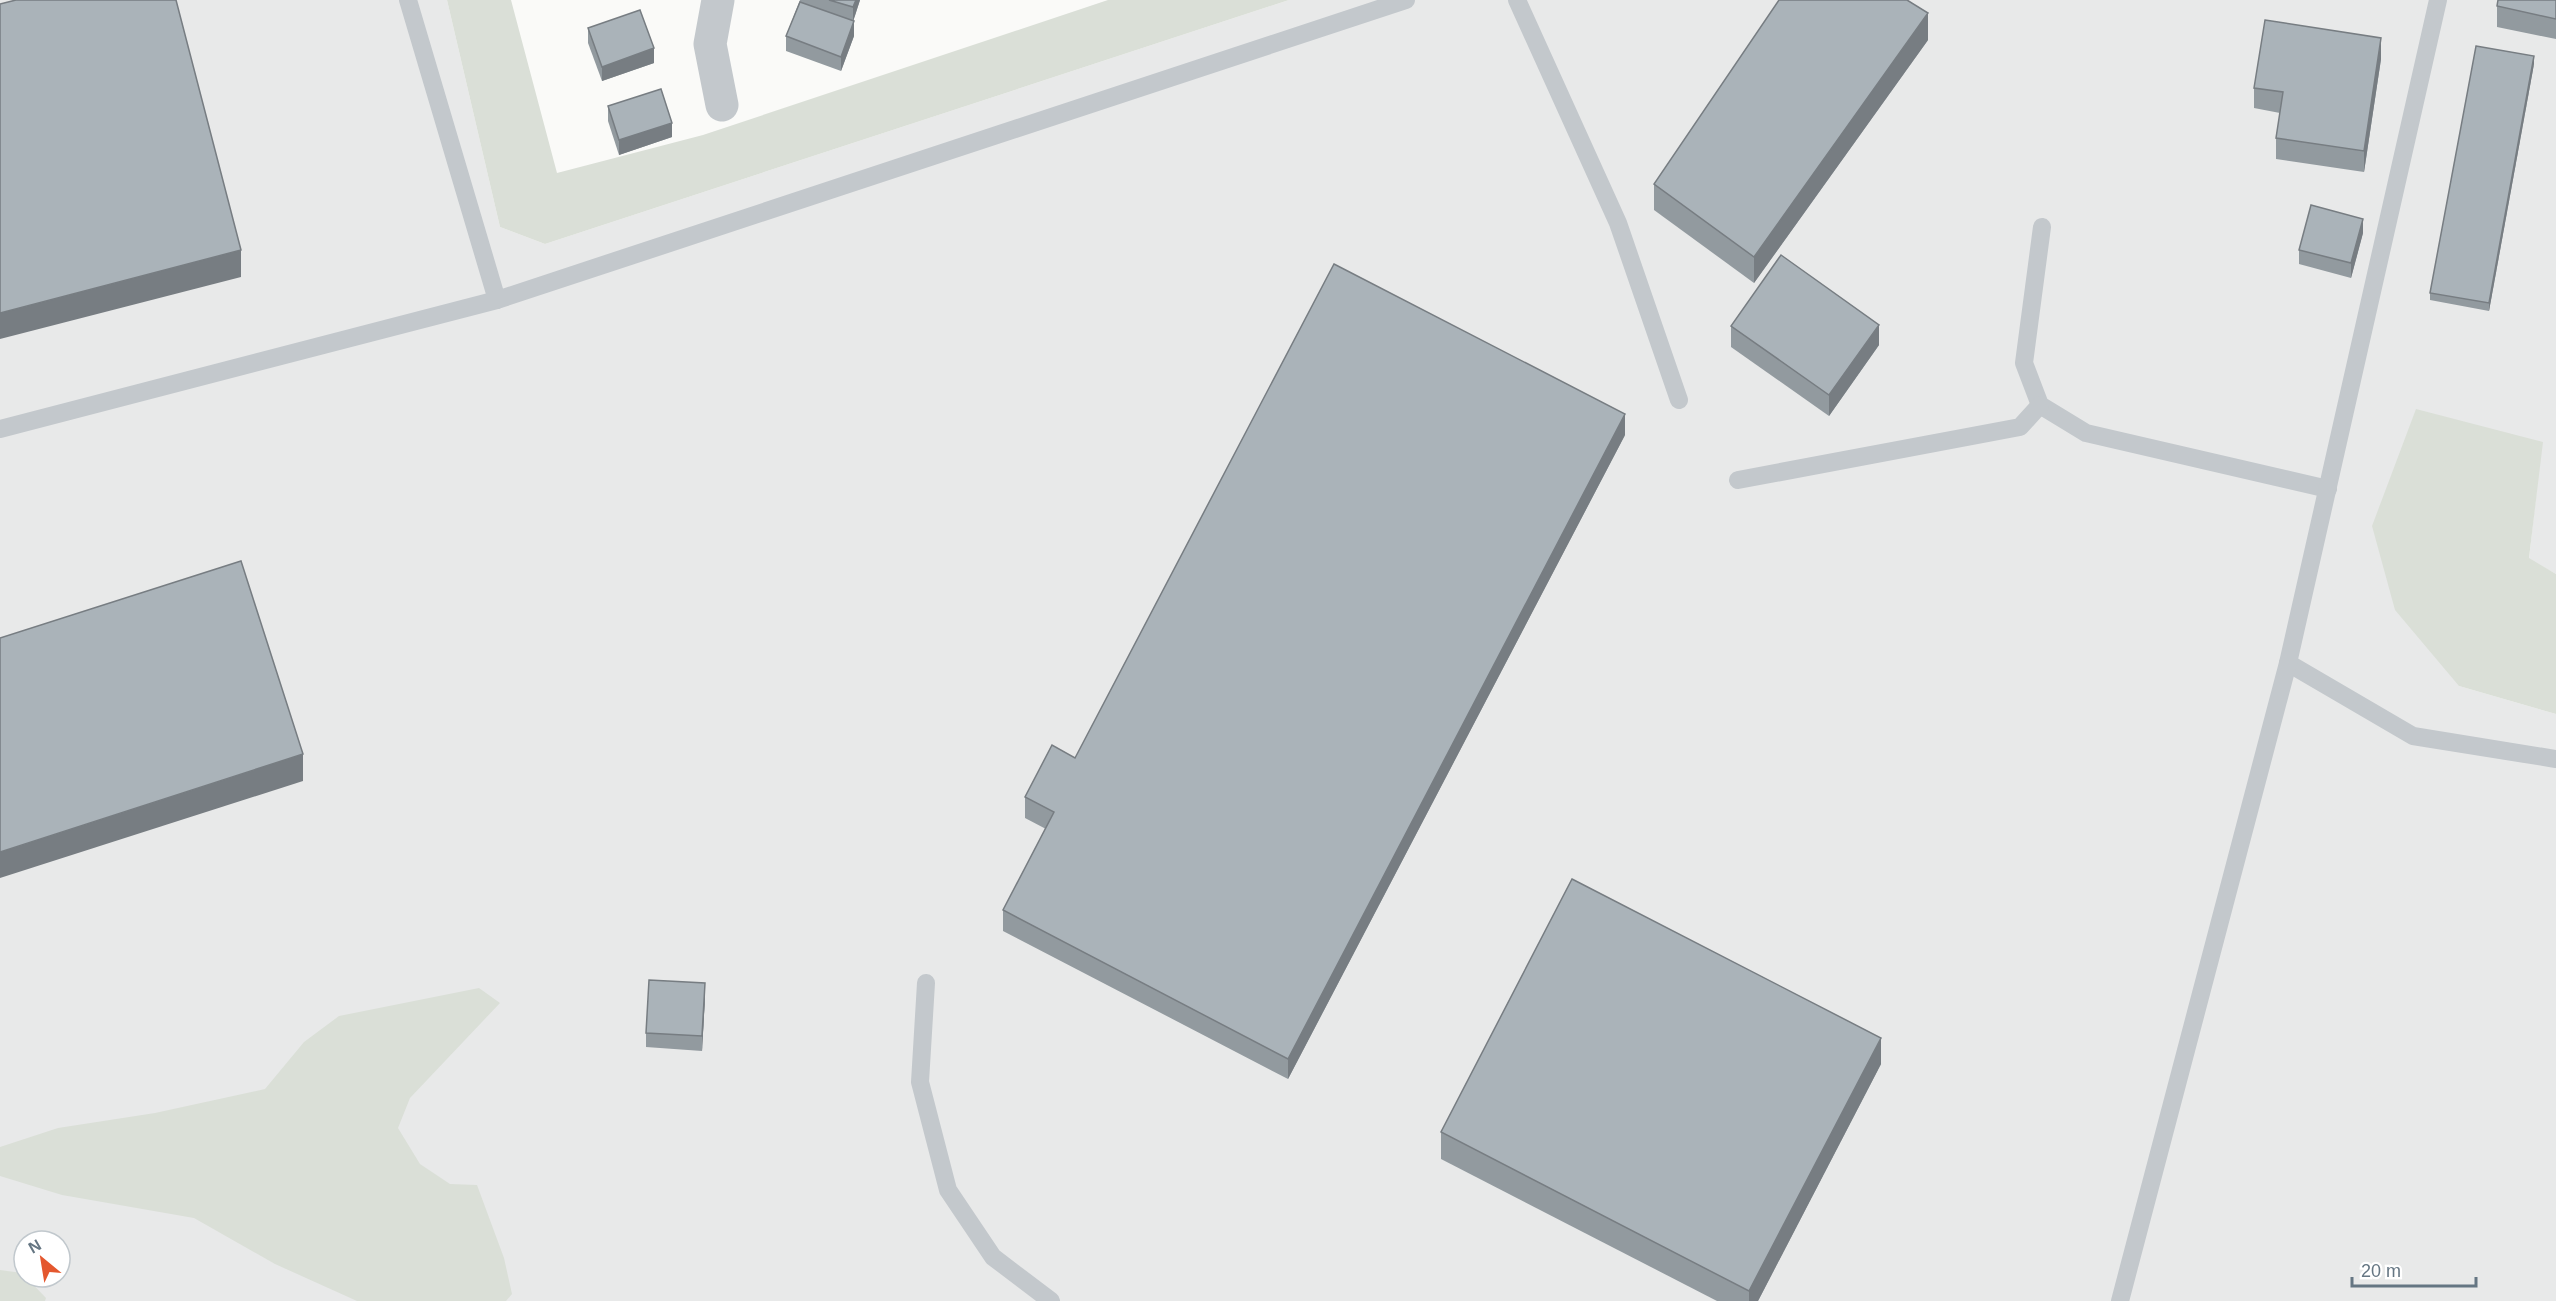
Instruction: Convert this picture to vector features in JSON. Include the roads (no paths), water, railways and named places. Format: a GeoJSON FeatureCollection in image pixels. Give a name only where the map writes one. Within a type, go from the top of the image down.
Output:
{"type":"FeatureCollection","features":[{"type":"Feature","properties":{"kind":"street"},"geometry":{"type":"LineString","coordinates":[[718,0],[710,44],[722,105]]}},
{"type":"Feature","properties":{"kind":"lane"},"geometry":{"type":"LineString","coordinates":[[408,0],[497,300]]}},
{"type":"Feature","properties":{"kind":"lane"},"geometry":{"type":"LineString","coordinates":[[0,429],[497,300],[1406,0]]}},
{"type":"Feature","properties":{"kind":"lane"},"geometry":{"type":"LineString","coordinates":[[1517,0],[1618,223],[1679,400]]}},
{"type":"Feature","properties":{"kind":"lane"},"geometry":{"type":"LineString","coordinates":[[2120,1301],[2288,663],[2438,0]]}},
{"type":"Feature","properties":{"kind":"lane"},"geometry":{"type":"LineString","coordinates":[[2042,227],[2024,363],[2040,405],[2086,433],[2328,489]]}},
{"type":"Feature","properties":{"kind":"lane"},"geometry":{"type":"LineString","coordinates":[[1738,480],[2020,427],[2040,405]]}},
{"type":"Feature","properties":{"kind":"lane"},"geometry":{"type":"LineString","coordinates":[[2288,663],[2413,736],[2556,759]]}},
{"type":"Feature","properties":{"kind":"lane"},"geometry":{"type":"LineString","coordinates":[[926,982],[920,1082],[948,1190],[993,1257],[1051,1301]]}}]}
